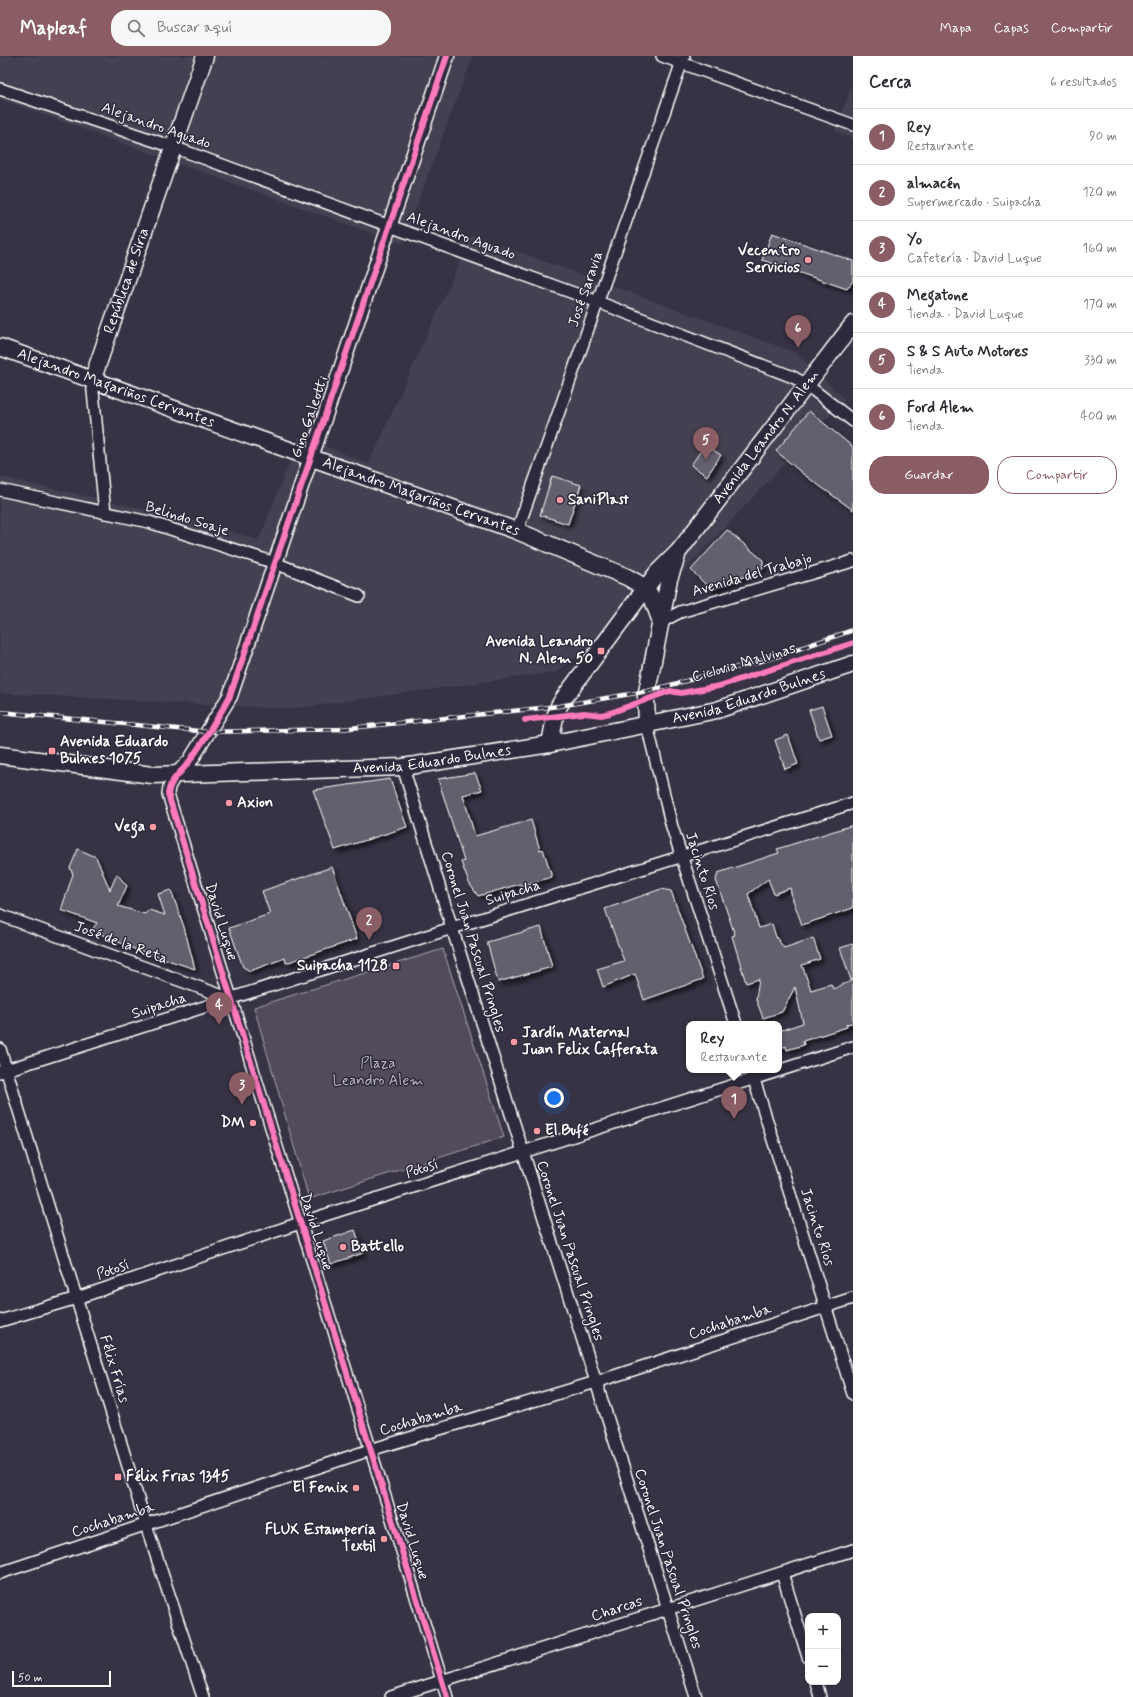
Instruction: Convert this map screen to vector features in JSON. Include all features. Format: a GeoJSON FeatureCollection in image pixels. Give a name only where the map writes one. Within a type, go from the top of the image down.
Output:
{"type":"FeatureCollection","features":[{"type":"Feature","properties":{"kind":"main road","name":"República de Siria"},"geometry":{"type":"LineString","coordinates":[[92,381],[205,56]]}},
{"type":"Feature","properties":{"kind":"main road","name":"Avenida Leandro N. Alem"},"geometry":{"type":"LineString","coordinates":[[550,744],[555,717],[559,706],[657,573],[679,551],[853,324]]}},
{"type":"Feature","properties":{"kind":"main road","name":"Alejandro Magariños Cervantes"},"geometry":{"type":"LineString","coordinates":[[0,347],[517,531],[627,577],[646,588]]}},
{"type":"Feature","properties":{"kind":"main road","name":"Avenida Leandro N. Alem"},"geometry":{"type":"LineString","coordinates":[[647,725],[646,697],[669,579],[679,551]]}},
{"type":"Feature","properties":{"kind":"main road"},"geometry":{"type":"LineString","coordinates":[[646,588],[653,600],[661,622]]}},
{"type":"Feature","properties":{"kind":"main road","name":"Avenida Eduardo Bulnes"},"geometry":{"type":"LineString","coordinates":[[0,755],[152,775],[404,767],[550,744],[717,710],[853,664]]}},
{"type":"Feature","properties":{"kind":"street","name":"Gino Galeotti"},"geometry":{"type":"LineString","coordinates":[[176,775],[190,761],[230,696],[447,56]]}},
{"type":"Feature","properties":{"kind":"street"},"geometry":{"type":"LineString","coordinates":[[662,56],[683,60],[853,125]]}},
{"type":"Feature","properties":{"kind":"street","name":"José Saravia"},"geometry":{"type":"LineString","coordinates":[[517,531],[683,60]]}},
{"type":"Feature","properties":{"kind":"street","name":"Alejandro Aguado"},"geometry":{"type":"LineString","coordinates":[[0,89],[173,146],[598,302],[792,377],[807,385],[853,421]]}},
{"type":"Feature","properties":{"kind":"street","name":"República de Siria"},"geometry":{"type":"LineString","coordinates":[[92,381],[105,513]]}},
{"type":"Feature","properties":{"kind":"street","name":"Belindo Soaje"},"geometry":{"type":"LineString","coordinates":[[0,490],[149,522],[275,563],[360,596]]}},
{"type":"Feature","properties":{"kind":"street","name":"Avenida del Trabajo"},"geometry":{"type":"LineString","coordinates":[[661,622],[680,612],[853,561]]}},
{"type":"Feature","properties":{"kind":"street","name":"Jacinto Ríos"},"geometry":{"type":"LineString","coordinates":[[647,725],[672,827],[735,1021]]}},
{"type":"Feature","properties":{"kind":"street","name":"Coronel Juan Pascual Pringles"},"geometry":{"type":"LineString","coordinates":[[404,767],[452,928],[696,1697]]}},
{"type":"Feature","properties":{"kind":"street","name":"David Luque"},"geometry":{"type":"LineString","coordinates":[[176,775],[169,787],[168,794],[447,1697]]}},
{"type":"Feature","properties":{"kind":"street","name":"Suipacha"},"geometry":{"type":"LineString","coordinates":[[3,1071],[452,928],[853,803]]}},
{"type":"Feature","properties":{"kind":"street","name":"José de la Reta"},"geometry":{"type":"LineString","coordinates":[[0,915],[231,999]]}},
{"type":"Feature","properties":{"kind":"street","name":"Potosí"},"geometry":{"type":"LineString","coordinates":[[782,1066],[853,1047]]}},
{"type":"Feature","properties":{"kind":"street","name":"Félix Frías"},"geometry":{"type":"LineString","coordinates":[[0,1049],[3,1071],[77,1298],[146,1525],[203,1697]]}},
{"type":"Feature","properties":{"kind":"street","name":"Jacinto Ríos"},"geometry":{"type":"LineString","coordinates":[[752,1074],[853,1394]]}},
{"type":"Feature","properties":{"kind":"street","name":"Potosí"},"geometry":{"type":"LineString","coordinates":[[0,1321],[77,1298],[300,1223],[523,1152],[752,1074]]}},
{"type":"Feature","properties":{"kind":"street","name":"Cochabamba"},"geometry":{"type":"LineString","coordinates":[[0,1573],[370,1450],[596,1382],[853,1298]]}},
{"type":"Feature","properties":{"kind":"street","name":"Charcas"},"geometry":{"type":"LineString","coordinates":[[391,1697],[853,1550]]}},
{"type":"Feature","properties":{"kind":"street"},"geometry":{"type":"LineString","coordinates":[[782,1573],[806,1649]]}},
{"type":"Feature","properties":{"kind":"street"},"geometry":{"type":"LineString","coordinates":[[817,1685],[820,1697]]}},
{"type":"Feature","properties":{"kind":"shaded area"},"geometry":{"type":"Polygon","coordinates":[[[0,56],[473,56],[402,244],[0,99],[0,56]]]}},
{"type":"Feature","properties":{"kind":"shaded area"},"geometry":{"type":"Polygon","coordinates":[[[853,82],[853,139],[835,131],[853,82]]]}},
{"type":"Feature","properties":{"kind":"shaded area"},"geometry":{"type":"Polygon","coordinates":[[[472,235],[794,352],[845,399],[681,574],[556,672],[289,709],[0,693],[0,477],[189,519],[259,540],[300,436],[369,464],[472,235]]]}},
{"type":"Feature","properties":{"kind":"green space","name":"Plaza Leandro Alem"},"geometry":{"type":"Polygon","coordinates":[[[443,949],[504,1137],[309,1199],[254,1007],[443,949]]]}},
{"type":"Feature","properties":{"kind":"building","name":"Vecentro Servicios"},"geometry":{"type":"Polygon","coordinates":[[[772,233],[853,261],[853,281],[847,289],[762,260],[772,233]]]}},
{"type":"Feature","properties":{"kind":"building"},"geometry":{"type":"Polygon","coordinates":[[[809,411],[853,447],[853,510],[803,474],[776,451],[809,411]]]}},
{"type":"Feature","properties":{"kind":"building"},"geometry":{"type":"Polygon","coordinates":[[[705,445],[721,455],[707,476],[691,465],[705,445]]]}},
{"type":"Feature","properties":{"kind":"building","name":"SaniPlast"},"geometry":{"type":"Polygon","coordinates":[[[552,476],[581,485],[568,524],[540,515],[552,476]]]}},
{"type":"Feature","properties":{"kind":"building"},"geometry":{"type":"Polygon","coordinates":[[[727,530],[763,560],[763,569],[711,590],[691,570],[727,530]]]}},
{"type":"Feature","properties":{"kind":"building"},"geometry":{"type":"Polygon","coordinates":[[[822,706],[832,735],[819,739],[809,710],[822,706]]]}},
{"type":"Feature","properties":{"kind":"building"},"geometry":{"type":"Polygon","coordinates":[[[788,735],[798,764],[785,769],[775,740],[788,735]]]}},
{"type":"Feature","properties":{"kind":"building"},"geometry":{"type":"Polygon","coordinates":[[[475,773],[482,790],[463,795],[475,836],[531,820],[540,850],[543,849],[552,877],[478,896],[469,883],[461,862],[464,861],[438,779],[475,773]]]}},
{"type":"Feature","properties":{"kind":"building"},"geometry":{"type":"Polygon","coordinates":[[[390,779],[407,827],[335,850],[313,790],[390,779]]]}},
{"type":"Feature","properties":{"kind":"building"},"geometry":{"type":"Polygon","coordinates":[[[853,825],[853,908],[802,925],[790,888],[774,894],[768,879],[748,894],[759,928],[772,924],[776,937],[784,948],[813,938],[820,959],[802,965],[811,990],[831,984],[833,989],[853,980],[853,1023],[846,1024],[847,1027],[803,1041],[804,1045],[787,1050],[786,1046],[782,1048],[782,1030],[803,1023],[795,987],[782,1012],[763,1018],[756,999],[759,979],[746,983],[732,936],[735,935],[716,880],[718,873],[779,853],[777,849],[853,825]]]}},
{"type":"Feature","properties":{"kind":"building"},"geometry":{"type":"Polygon","coordinates":[[[78,849],[96,857],[110,890],[117,874],[127,886],[118,906],[145,914],[149,910],[165,915],[158,894],[171,890],[184,927],[195,969],[134,949],[92,930],[97,923],[61,910],[73,874],[70,868],[78,849]]]}},
{"type":"Feature","properties":{"kind":"building"},"geometry":{"type":"Polygon","coordinates":[[[332,867],[357,939],[286,963],[285,958],[250,971],[243,967],[229,928],[270,914],[262,891],[332,867]]]}},
{"type":"Feature","properties":{"kind":"building"},"geometry":{"type":"Polygon","coordinates":[[[661,889],[671,891],[703,979],[644,1000],[635,974],[603,987],[597,969],[624,961],[605,909],[661,889]]]}},
{"type":"Feature","properties":{"kind":"building"},"geometry":{"type":"Polygon","coordinates":[[[541,927],[552,967],[498,982],[487,942],[541,927]]]}},
{"type":"Feature","properties":{"kind":"building"},"geometry":{"type":"Polygon","coordinates":[[[853,944],[853,980],[851,980],[840,948],[853,944]]]}},
{"type":"Feature","properties":{"kind":"building","name":"Battello"},"geometry":{"type":"Polygon","coordinates":[[[355,1230],[363,1253],[331,1264],[323,1241],[355,1230]]]}},
{"type":"Feature","properties":{"kind":"railway"},"geometry":{"type":"LineString","coordinates":[[0,712],[209,732],[341,729],[559,706],[648,691],[772,658],[853,630]]}},
{"type":"Feature","properties":{"kind":"cycle path"},"geometry":{"type":"LineString","coordinates":[[447,56],[230,696],[188,764],[177,775],[171,784],[168,794],[447,1697]]}},
{"type":"Feature","properties":{"kind":"cycle path","name":"Ciclovia Malvinas"},"geometry":{"type":"LineString","coordinates":[[525,720],[584,713],[601,715],[610,713],[670,691],[681,693],[719,686],[853,643]]}},
{"type":"Feature","properties":{"kind":"place","name":"Vecentro Servicios"},"geometry":{"type":"Point","coordinates":[808,260]}},
{"type":"Feature","properties":{"kind":"place","name":"Ford Alem"},"geometry":{"type":"Point","coordinates":[798,348]}},
{"type":"Feature","properties":{"kind":"place","name":"S & S Auto Motores"},"geometry":{"type":"Point","coordinates":[706,460]}},
{"type":"Feature","properties":{"kind":"place","name":"SaniPlast"},"geometry":{"type":"Point","coordinates":[560,500]}},
{"type":"Feature","properties":{"kind":"place","name":"Avenida Leandro N. Alem 50"},"geometry":{"type":"Point","coordinates":[601,651]}},
{"type":"Feature","properties":{"kind":"place","name":"Avenida Eduardo Bulnes 1075"},"geometry":{"type":"Point","coordinates":[52,751]}},
{"type":"Feature","properties":{"kind":"place","name":"Axion"},"geometry":{"type":"Point","coordinates":[229,803]}},
{"type":"Feature","properties":{"kind":"place","name":"Vega"},"geometry":{"type":"Point","coordinates":[153,827]}},
{"type":"Feature","properties":{"kind":"place","name":"almacén"},"geometry":{"type":"Point","coordinates":[369,940]}},
{"type":"Feature","properties":{"kind":"place","name":"Suipacha 1128"},"geometry":{"type":"Point","coordinates":[396,966]}},
{"type":"Feature","properties":{"kind":"place","name":"Megatone"},"geometry":{"type":"Point","coordinates":[219,1025]}},
{"type":"Feature","properties":{"kind":"place","name":"Jardín Maternal Juan Felix Cafferata"},"geometry":{"type":"Point","coordinates":[514,1042]}},
{"type":"Feature","properties":{"kind":"place","name":"Yo"},"geometry":{"type":"Point","coordinates":[242,1105]}},
{"type":"Feature","properties":{"kind":"place","name":"Rey"},"geometry":{"type":"Point","coordinates":[734,1119]}},
{"type":"Feature","properties":{"kind":"place","name":"DM"},"geometry":{"type":"Point","coordinates":[253,1123]}},
{"type":"Feature","properties":{"kind":"place","name":"El Bufé"},"geometry":{"type":"Point","coordinates":[537,1131]}},
{"type":"Feature","properties":{"kind":"place","name":"Battello"},"geometry":{"type":"Point","coordinates":[343,1247]}},
{"type":"Feature","properties":{"kind":"place","name":"Félix Frias 1345"},"geometry":{"type":"Point","coordinates":[118,1477]}},
{"type":"Feature","properties":{"kind":"place","name":"El Fenix"},"geometry":{"type":"Point","coordinates":[356,1488]}},
{"type":"Feature","properties":{"kind":"place","name":"FLUX Estamperia Textil"},"geometry":{"type":"Point","coordinates":[384,1539]}}]}
